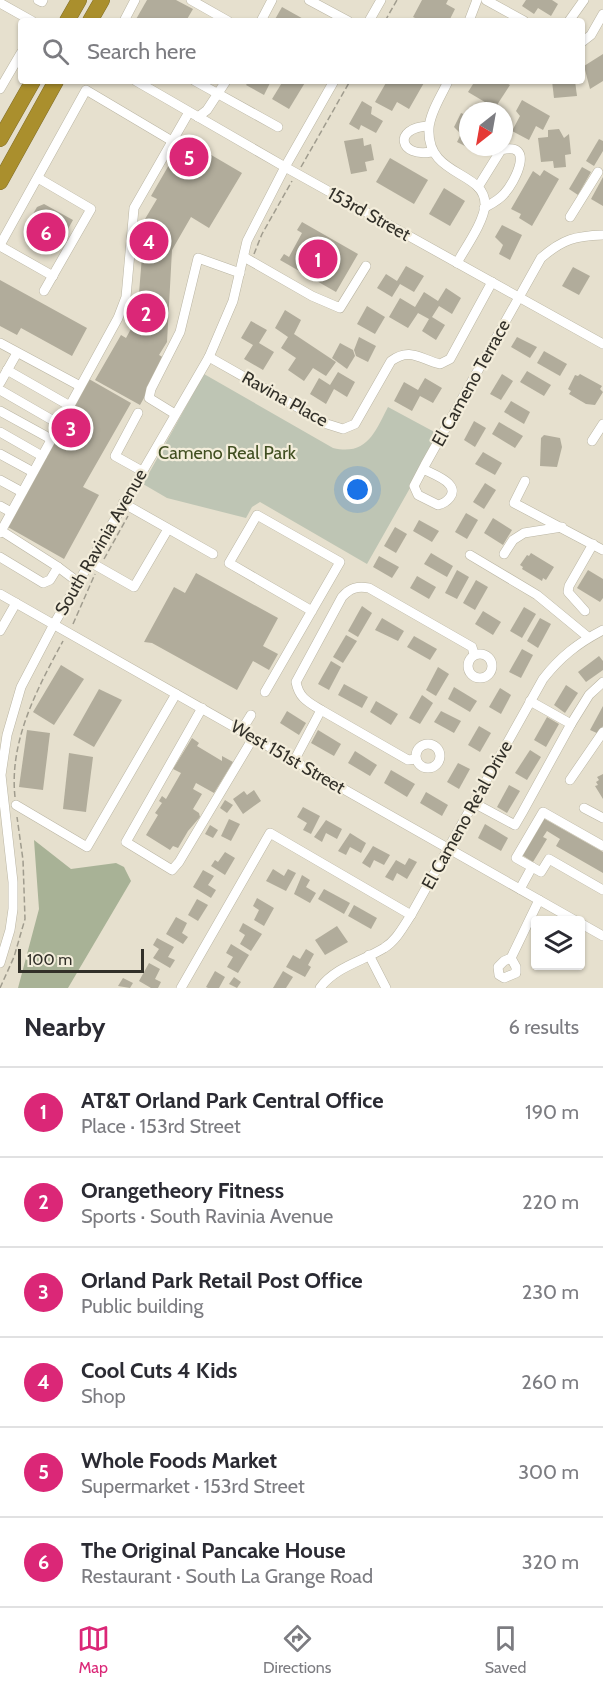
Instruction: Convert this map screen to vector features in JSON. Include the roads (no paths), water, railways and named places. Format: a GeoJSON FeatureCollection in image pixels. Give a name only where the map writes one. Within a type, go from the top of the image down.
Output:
{"type":"FeatureCollection","features":[{"type":"Feature","properties":{"kind":"highway"},"geometry":{"type":"LineString","coordinates":[[69,18],[79,0]]}},
{"type":"Feature","properties":{"kind":"highway"},"geometry":{"type":"LineString","coordinates":[[92,18],[102,0]]}},
{"type":"Feature","properties":{"kind":"highway"},"geometry":{"type":"LineString","coordinates":[[0,140],[31,84]]}},
{"type":"Feature","properties":{"kind":"highway"},"geometry":{"type":"LineString","coordinates":[[0,182],[54,84]]}},
{"type":"Feature","properties":{"kind":"street"},"geometry":{"type":"LineString","coordinates":[[38,0],[42,2],[43,0]]}},
{"type":"Feature","properties":{"kind":"street"},"geometry":{"type":"LineString","coordinates":[[126,18],[135,0]]}},
{"type":"Feature","properties":{"kind":"street"},"geometry":{"type":"LineString","coordinates":[[191,0],[223,18]]}},
{"type":"Feature","properties":{"kind":"street"},"geometry":{"type":"LineString","coordinates":[[263,18],[272,0]]}},
{"type":"Feature","properties":{"kind":"street"},"geometry":{"type":"LineString","coordinates":[[309,0],[342,18]]}},
{"type":"Feature","properties":{"kind":"street"},"geometry":{"type":"LineString","coordinates":[[371,18],[381,0]]}},
{"type":"Feature","properties":{"kind":"street"},"geometry":{"type":"LineString","coordinates":[[470,18],[477,0]]}},
{"type":"Feature","properties":{"kind":"street"},"geometry":{"type":"LineString","coordinates":[[486,0],[519,18]]}},
{"type":"Feature","properties":{"kind":"street"},"geometry":{"type":"LineString","coordinates":[[571,18],[584,0]]}},
{"type":"Feature","properties":{"kind":"street"},"geometry":{"type":"LineString","coordinates":[[0,3],[27,18]]}},
{"type":"Feature","properties":{"kind":"street"},"geometry":{"type":"LineString","coordinates":[[585,40],[591,35],[603,14]]}},
{"type":"Feature","properties":{"kind":"street"},"geometry":{"type":"LineString","coordinates":[[0,89],[18,58]]}},
{"type":"Feature","properties":{"kind":"street","name":"153rd Street"},"geometry":{"type":"LineString","coordinates":[[141,84],[285,167],[603,344]]}},
{"type":"Feature","properties":{"kind":"street"},"geometry":{"type":"LineString","coordinates":[[201,84],[278,127]]}},
{"type":"Feature","properties":{"kind":"street"},"geometry":{"type":"LineString","coordinates":[[78,582],[58,567],[0,532],[118,318],[126,297],[134,208],[172,141],[194,114],[207,110],[224,84]]}},
{"type":"Feature","properties":{"kind":"street","name":"South Ravinia Avenue"},"geometry":{"type":"LineString","coordinates":[[0,963],[10,930],[13,909],[13,882],[1,775],[7,735],[21,687],[54,624],[208,357],[233,301],[247,241],[285,167],[332,84]]}},
{"type":"Feature","properties":{"kind":"street"},"geometry":{"type":"LineString","coordinates":[[447,84],[429,126],[431,152],[444,165],[478,187],[485,203],[481,219],[456,263]]}},
{"type":"Feature","properties":{"kind":"street"},"geometry":{"type":"LineString","coordinates":[[53,276],[0,245],[86,90],[172,141]]}},
{"type":"Feature","properties":{"kind":"street"},"geometry":{"type":"LineString","coordinates":[[429,126],[411,129],[406,133],[405,139],[410,151],[431,152]]}},
{"type":"Feature","properties":{"kind":"street"},"geometry":{"type":"LineString","coordinates":[[478,187],[501,150],[508,148],[515,150],[521,157],[521,165],[506,191],[484,208]]}},
{"type":"Feature","properties":{"kind":"street"},"geometry":{"type":"LineString","coordinates":[[570,217],[600,174],[603,163]]}},
{"type":"Feature","properties":{"kind":"street"},"geometry":{"type":"LineString","coordinates":[[38,178],[91,208],[44,291]]}},
{"type":"Feature","properties":{"kind":"street","name":"El Cameno Terrace"},"geometry":{"type":"LineString","coordinates":[[423,469],[541,258],[555,246],[577,237],[603,235]]}},
{"type":"Feature","properties":{"kind":"street"},"geometry":{"type":"LineString","coordinates":[[244,257],[312,296],[340,308],[366,266]]}},
{"type":"Feature","properties":{"kind":"street"},"geometry":{"type":"LineString","coordinates":[[175,414],[149,398],[151,389],[180,332],[198,258],[240,273]]}},
{"type":"Feature","properties":{"kind":"street","name":"Ravina Place"},"geometry":{"type":"LineString","coordinates":[[208,357],[327,424],[344,429],[355,424],[391,361],[400,354],[412,354],[440,364],[450,359],[492,282]]}},
{"type":"Feature","properties":{"kind":"street"},"geometry":{"type":"LineString","coordinates":[[0,344],[80,387]]}},
{"type":"Feature","properties":{"kind":"street"},"geometry":{"type":"LineString","coordinates":[[0,383],[17,353]]}},
{"type":"Feature","properties":{"kind":"street"},"geometry":{"type":"LineString","coordinates":[[7,370],[70,406]]}},
{"type":"Feature","properties":{"kind":"street"},"geometry":{"type":"LineString","coordinates":[[0,390],[59,424]]}},
{"type":"Feature","properties":{"kind":"street"},"geometry":{"type":"LineString","coordinates":[[0,411],[51,439]]}},
{"type":"Feature","properties":{"kind":"street"},"geometry":{"type":"LineString","coordinates":[[138,413],[115,456],[142,471]]}},
{"type":"Feature","properties":{"kind":"street"},"geometry":{"type":"LineString","coordinates":[[592,441],[603,424]]}},
{"type":"Feature","properties":{"kind":"street"},"geometry":{"type":"LineString","coordinates":[[0,432],[42,456]]}},
{"type":"Feature","properties":{"kind":"street"},"geometry":{"type":"LineString","coordinates":[[0,454],[33,472]]}},
{"type":"Feature","properties":{"kind":"street"},"geometry":{"type":"LineString","coordinates":[[0,480],[22,492]]}},
{"type":"Feature","properties":{"kind":"street"},"geometry":{"type":"LineString","coordinates":[[525,481],[513,503],[600,546],[569,586],[568,592],[585,611]]}},
{"type":"Feature","properties":{"kind":"street"},"geometry":{"type":"LineString","coordinates":[[123,503],[213,554]]}},
{"type":"Feature","properties":{"kind":"street"},"geometry":{"type":"LineString","coordinates":[[0,506],[12,512]]}},
{"type":"Feature","properties":{"kind":"street"},"geometry":{"type":"LineString","coordinates":[[265,693],[312,611],[340,562],[257,515],[229,563],[312,611]]}},
{"type":"Feature","properties":{"kind":"street"},"geometry":{"type":"LineString","coordinates":[[504,554],[513,540],[524,533],[562,527]]}},
{"type":"Feature","properties":{"kind":"street"},"geometry":{"type":"LineString","coordinates":[[90,562],[134,587],[168,529]]}},
{"type":"Feature","properties":{"kind":"street"},"geometry":{"type":"LineString","coordinates":[[470,555],[537,595],[588,637]]}},
{"type":"Feature","properties":{"kind":"street"},"geometry":{"type":"LineString","coordinates":[[0,557],[43,583],[50,580],[58,567]]}},
{"type":"Feature","properties":{"kind":"street"},"geometry":{"type":"LineString","coordinates":[[416,759],[408,760],[321,710],[297,691],[296,682],[342,597],[349,590],[357,587],[369,588],[472,647],[474,654]]}},
{"type":"Feature","properties":{"kind":"street","name":"West 151st Street"},"geometry":{"type":"LineString","coordinates":[[0,594],[567,916]]}},
{"type":"Feature","properties":{"kind":"street"},"geometry":{"type":"LineString","coordinates":[[0,631],[16,603]]}},
{"type":"Feature","properties":{"kind":"street","name":"El Cameno Re'al Drive"},"geometry":{"type":"LineString","coordinates":[[320,988],[339,972],[391,942],[411,915],[543,679],[570,648],[588,637],[602,633]]}},
{"type":"Feature","properties":{"kind":"street"},"geometry":{"type":"LineString","coordinates":[[474,803],[515,825],[571,724],[589,695],[603,682]]}},
{"type":"Feature","properties":{"kind":"street"},"geometry":{"type":"LineString","coordinates":[[16,805],[87,847],[176,694]]}},
{"type":"Feature","properties":{"kind":"street"},"geometry":{"type":"LineString","coordinates":[[530,701],[571,724]]}},
{"type":"Feature","properties":{"kind":"street"},"geometry":{"type":"LineString","coordinates":[[202,708],[126,842],[172,870],[180,862],[253,738]]}},
{"type":"Feature","properties":{"kind":"street"},"geometry":{"type":"LineString","coordinates":[[294,761],[321,710]]}},
{"type":"Feature","properties":{"kind":"street"},"geometry":{"type":"LineString","coordinates":[[242,731],[251,715]]}},
{"type":"Feature","properties":{"kind":"street"},"geometry":{"type":"LineString","coordinates":[[570,780],[602,735]]}},
{"type":"Feature","properties":{"kind":"street"},"geometry":{"type":"LineString","coordinates":[[584,808],[603,818]]}},
{"type":"Feature","properties":{"kind":"street"},"geometry":{"type":"LineString","coordinates":[[603,846],[543,812],[516,858],[541,872],[549,860],[603,890]]}},
{"type":"Feature","properties":{"kind":"street"},"geometry":{"type":"LineString","coordinates":[[181,988],[270,833],[411,915]]}},
{"type":"Feature","properties":{"kind":"street"},"geometry":{"type":"LineString","coordinates":[[519,889],[532,867]]}},
{"type":"Feature","properties":{"kind":"street"},"geometry":{"type":"LineString","coordinates":[[512,958],[539,900]]}},
{"type":"Feature","properties":{"kind":"street"},"geometry":{"type":"LineString","coordinates":[[585,926],[603,936]]}},
{"type":"Feature","properties":{"kind":"street"},"geometry":{"type":"LineString","coordinates":[[369,955],[386,988]]}},
{"type":"Feature","properties":{"kind":"place","name":"Whole Foods Market"},"geometry":{"type":"Point","coordinates":[189,157]}},
{"type":"Feature","properties":{"kind":"place","name":"The Original Pancake House"},"geometry":{"type":"Point","coordinates":[46,232]}},
{"type":"Feature","properties":{"kind":"place","name":"Cool Cuts 4 Kids"},"geometry":{"type":"Point","coordinates":[149,241]}},
{"type":"Feature","properties":{"kind":"place","name":"AT&T Orland Park Central Office"},"geometry":{"type":"Point","coordinates":[318,259]}},
{"type":"Feature","properties":{"kind":"place","name":"Orangetheory Fitness"},"geometry":{"type":"Point","coordinates":[146,313]}},
{"type":"Feature","properties":{"kind":"place","name":"Orland Park Retail Post Office"},"geometry":{"type":"Point","coordinates":[71,428]}},
{"type":"Feature","properties":{"kind":"park label","name":"Cameno Real Park"},"geometry":{"type":"Point","coordinates":[227,453]}}]}
